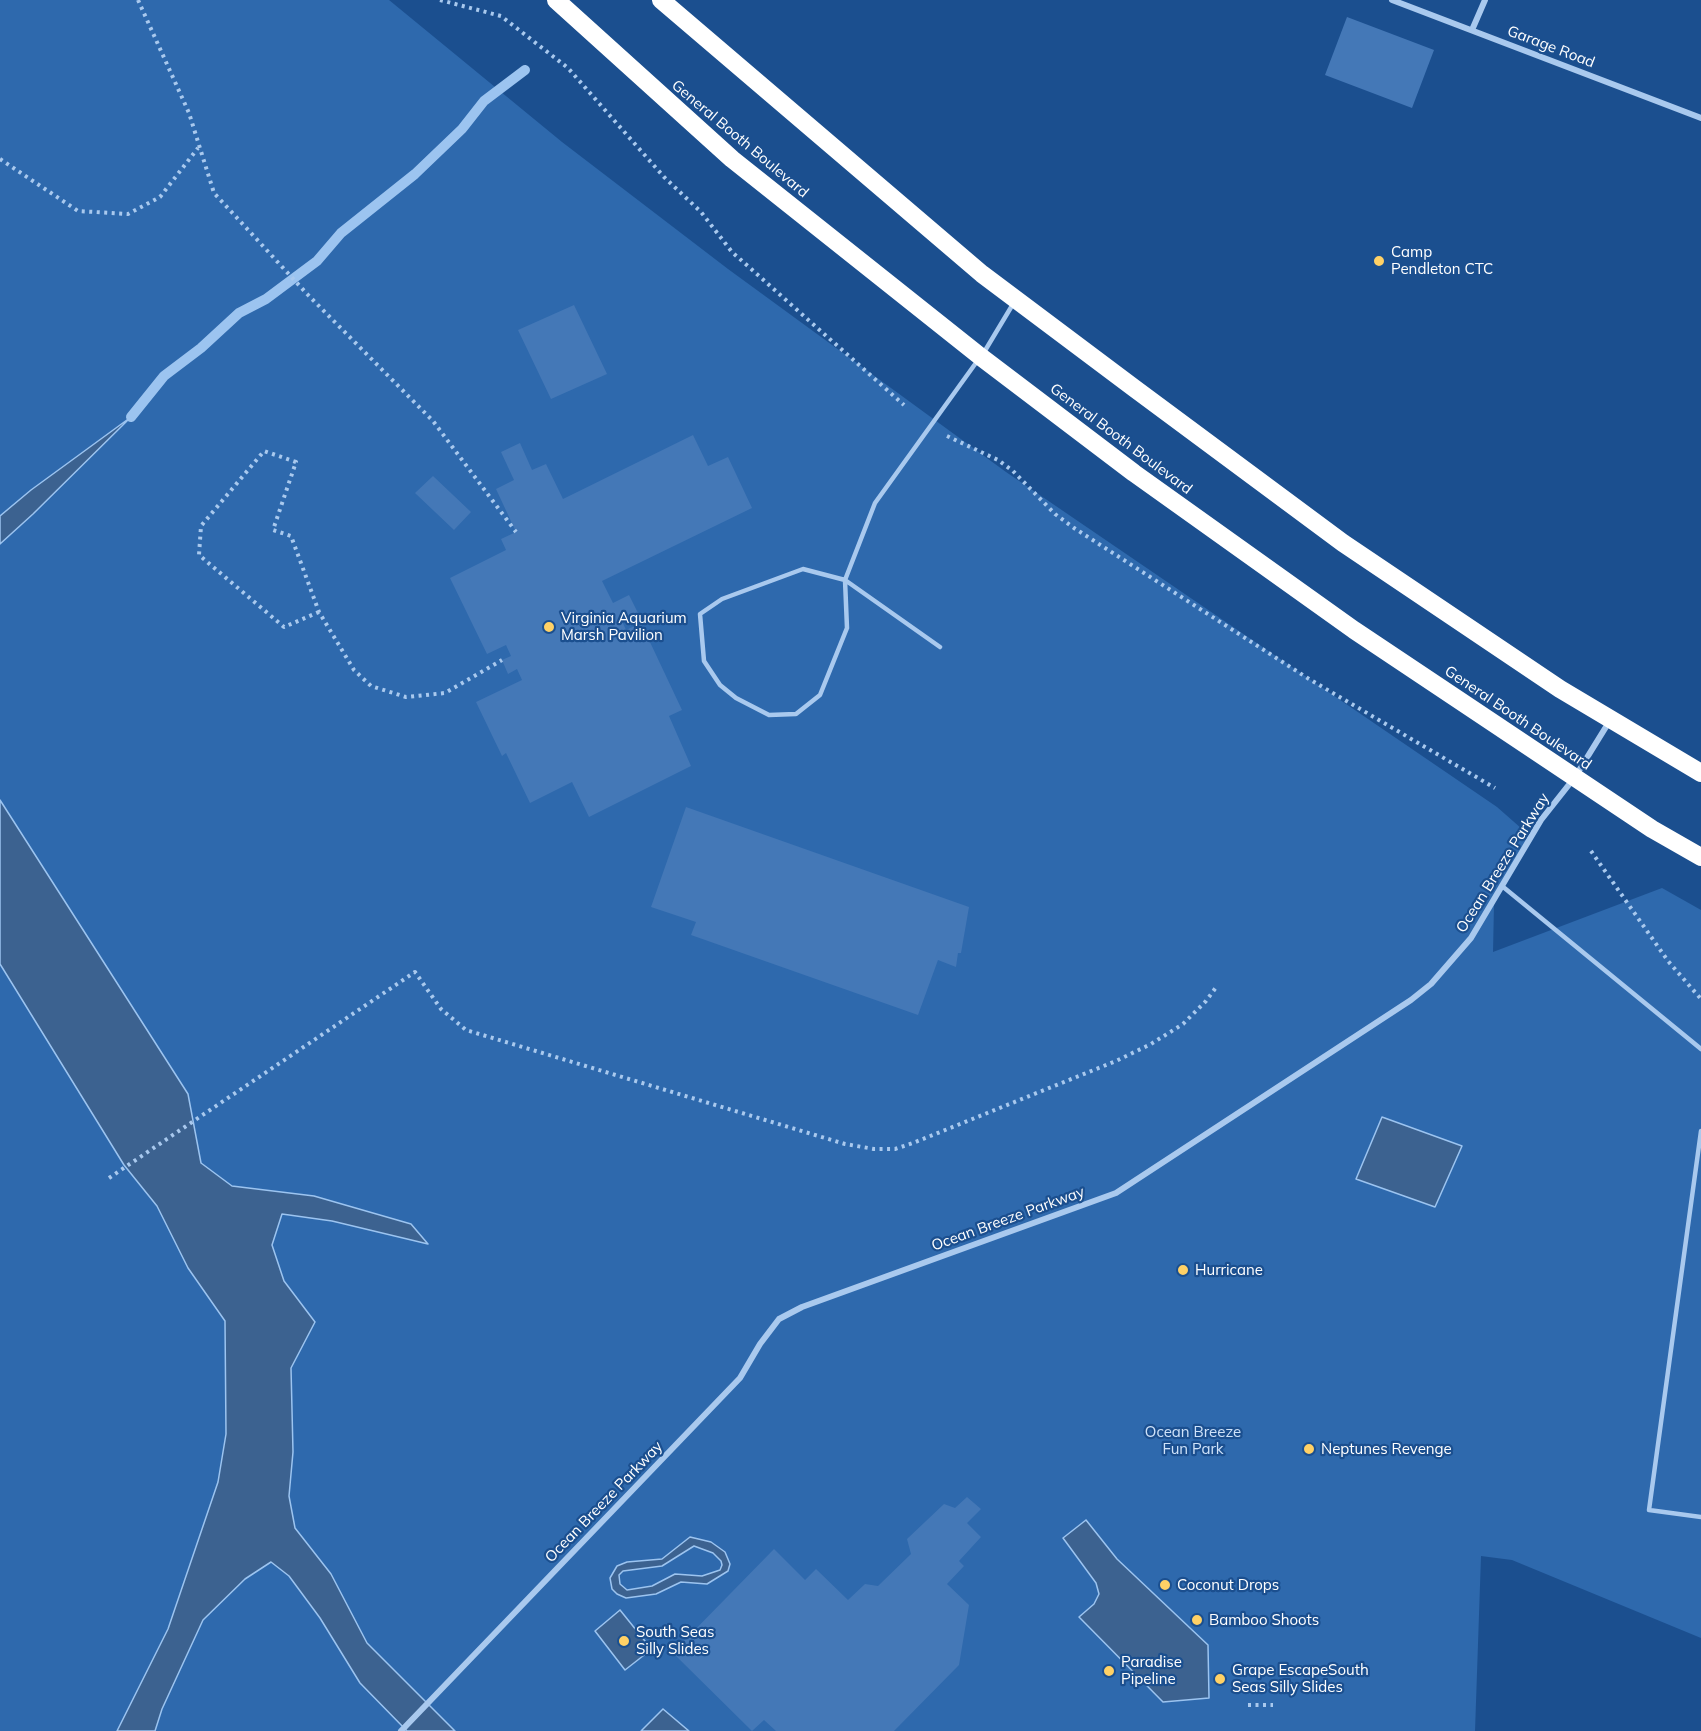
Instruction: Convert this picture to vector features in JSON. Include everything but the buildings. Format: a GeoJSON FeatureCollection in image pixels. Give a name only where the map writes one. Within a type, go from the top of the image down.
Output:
{"type":"FeatureCollection","features":[{"type":"Feature","properties":{"kind":"highway","name":"General Booth Boulevard"},"geometry":{"type":"LineString","coordinates":[[556,0],[732,159],[981,357],[1134,473],[1345,624],[1652,829],[1701,857]]}},
{"type":"Feature","properties":{"kind":"highway"},"geometry":{"type":"LineString","coordinates":[[661,0],[1016,300],[1343,543],[1560,689],[1701,773]]}},
{"type":"Feature","properties":{"kind":"street","name":"Garage Road"},"geometry":{"type":"LineString","coordinates":[[1392,0],[1701,118]]}},
{"type":"Feature","properties":{"kind":"street"},"geometry":{"type":"LineString","coordinates":[[1472,30],[1485,0]]}},
{"type":"Feature","properties":{"kind":"street","name":"Ocean Breeze Parkway"},"geometry":{"type":"LineString","coordinates":[[401,1731],[740,1378],[759,1344],[779,1318],[802,1307],[1116,1192],[1411,1000],[1431,984],[1471,938],[1541,820],[1575,777],[1611,719]]}},
{"type":"Feature","properties":{"kind":"lane"},"geometry":{"type":"LineString","coordinates":[[940,647],[845,580],[803,569],[722,599],[700,614],[704,661],[720,685],[736,698],[769,715],[796,714],[820,695],[847,628],[845,580],[875,503],[981,357],[1016,300]]}},
{"type":"Feature","properties":{"kind":"lane"},"geometry":{"type":"LineString","coordinates":[[1502,886],[1701,1049]]}},
{"type":"Feature","properties":{"kind":"lane"},"geometry":{"type":"LineString","coordinates":[[1701,1131],[1649,1510],[1701,1517]]}},
{"type":"Feature","properties":{"kind":"path"},"geometry":{"type":"LineString","coordinates":[[138,0],[189,112],[214,193],[309,296],[433,421],[516,532]]}},
{"type":"Feature","properties":{"kind":"path"},"geometry":{"type":"LineString","coordinates":[[440,0],[501,16],[568,68],[664,177],[701,212],[732,252],[904,405]]}},
{"type":"Feature","properties":{"kind":"path"},"geometry":{"type":"LineString","coordinates":[[0,159],[78,211],[128,214],[160,197],[198,147]]}},
{"type":"Feature","properties":{"kind":"path"},"geometry":{"type":"LineString","coordinates":[[945,435],[1013,471],[1055,514],[1074,528],[1309,679],[1495,788]]}},
{"type":"Feature","properties":{"kind":"path"},"geometry":{"type":"LineString","coordinates":[[319,612],[284,627],[199,555],[201,526],[264,451],[296,462],[273,530],[291,536],[319,612],[354,670],[371,686],[406,697],[445,693],[502,660]]}},
{"type":"Feature","properties":{"kind":"path"},"geometry":{"type":"LineString","coordinates":[[1591,851],[1668,961],[1701,999]]}},
{"type":"Feature","properties":{"kind":"path"},"geometry":{"type":"LineString","coordinates":[[109,1178],[415,972],[441,1009],[466,1030],[496,1041],[846,1144],[874,1149],[895,1149],[913,1143],[1125,1057],[1183,1024],[1206,1001],[1216,986]]}},
{"type":"Feature","properties":{"kind":"path"},"geometry":{"type":"LineString","coordinates":[[1248,1705],[1273,1705]]}},
{"type":"Feature","properties":{"kind":"green space","name":"Ocean Breeze Fun Park"},"geometry":{"type":"Polygon","coordinates":[[[0,0],[389,0],[562,142],[728,269],[1006,472],[1497,807],[1530,836],[1494,904],[1493,952],[1662,888],[1701,910],[1701,1638],[1512,1560],[1481,1556],[1475,1731],[155,1731],[162,1709],[203,1620],[228,1595],[292,1415],[291,1368],[315,1322],[284,1281],[272,1245],[232,1186],[201,1163],[192,1114],[0,842],[0,0]]]}},
{"type":"Feature","properties":{"kind":"green space"},"geometry":{"type":"Polygon","coordinates":[[[0,964],[124,1165],[157,1206],[188,1268],[225,1320],[226,1434],[218,1482],[168,1629],[117,1731],[0,1731],[0,964]]]}},
{"type":"Feature","properties":{"kind":"shaded area"},"geometry":{"type":"Polygon","coordinates":[[[131,417],[0,544],[0,516],[31,490],[131,417]]]}},
{"type":"Feature","properties":{"kind":"shaded area"},"geometry":{"type":"Polygon","coordinates":[[[0,800],[188,1094],[201,1163],[232,1186],[314,1196],[411,1224],[428,1244],[332,1221],[282,1214],[272,1245],[284,1281],[315,1322],[291,1368],[293,1452],[289,1496],[295,1528],[331,1574],[367,1643],[455,1731],[407,1731],[360,1683],[320,1618],[289,1576],[271,1562],[245,1579],[203,1620],[162,1709],[155,1731],[117,1731],[168,1629],[218,1482],[226,1434],[225,1321],[188,1268],[157,1206],[124,1165],[0,964],[0,800]]]}},
{"type":"Feature","properties":{"kind":"shaded area"},"geometry":{"type":"Polygon","coordinates":[[[1382,1117],[1462,1146],[1435,1207],[1356,1179],[1382,1117]]]}},
{"type":"Feature","properties":{"kind":"shaded area"},"geometry":{"type":"Polygon","coordinates":[[[1086,1520],[1117,1559],[1208,1645],[1209,1698],[1163,1702],[1079,1617],[1094,1604],[1099,1594],[1096,1583],[1063,1538],[1086,1520]]]}},
{"type":"Feature","properties":{"kind":"shaded area"},"geometry":{"type":"Polygon","coordinates":[[[690,1537],[711,1542],[725,1552],[730,1564],[728,1571],[707,1584],[681,1582],[656,1594],[626,1598],[612,1589],[610,1578],[617,1566],[627,1562],[662,1559],[690,1537]],[[694,1546],[662,1566],[623,1571],[619,1575],[620,1584],[627,1590],[652,1586],[675,1574],[702,1576],[720,1570],[721,1561],[713,1553],[694,1546]]]}},
{"type":"Feature","properties":{"kind":"shaded area","name":"South Seas Silly Slides"},"geometry":{"type":"Polygon","coordinates":[[[620,1610],[649,1646],[648,1652],[625,1670],[595,1631],[620,1610]]]}},
{"type":"Feature","properties":{"kind":"shaded area"},"geometry":{"type":"Polygon","coordinates":[[[663,1709],[689,1731],[641,1731],[663,1709]]]}},
{"type":"Feature","properties":{"kind":"waterway"},"geometry":{"type":"LineString","coordinates":[[131,417],[164,376],[201,348],[239,313],[266,299],[317,261],[341,233],[415,174],[462,129],[484,101],[525,70]]}},
{"type":"Feature","properties":{"kind":"place","name":"Camp Pendleton CTC"},"geometry":{"type":"Point","coordinates":[1379,261]}},
{"type":"Feature","properties":{"kind":"place","name":"Virginia Aquarium Marsh Pavilion"},"geometry":{"type":"Point","coordinates":[549,627]}},
{"type":"Feature","properties":{"kind":"place","name":"Hurricane"},"geometry":{"type":"Point","coordinates":[1183,1270]}},
{"type":"Feature","properties":{"kind":"place","name":"Neptunes Revenge"},"geometry":{"type":"Point","coordinates":[1309,1449]}},
{"type":"Feature","properties":{"kind":"place","name":"Coconut Drops"},"geometry":{"type":"Point","coordinates":[1165,1585]}},
{"type":"Feature","properties":{"kind":"place","name":"Bamboo Shoots"},"geometry":{"type":"Point","coordinates":[1197,1620]}},
{"type":"Feature","properties":{"kind":"place","name":"South Seas Silly Slides"},"geometry":{"type":"Point","coordinates":[624,1641]}},
{"type":"Feature","properties":{"kind":"place","name":"Paradise Pipeline"},"geometry":{"type":"Point","coordinates":[1109,1671]}},
{"type":"Feature","properties":{"kind":"place","name":"Grape EscapeSouth Seas Silly Slides"},"geometry":{"type":"Point","coordinates":[1220,1679]}}]}
